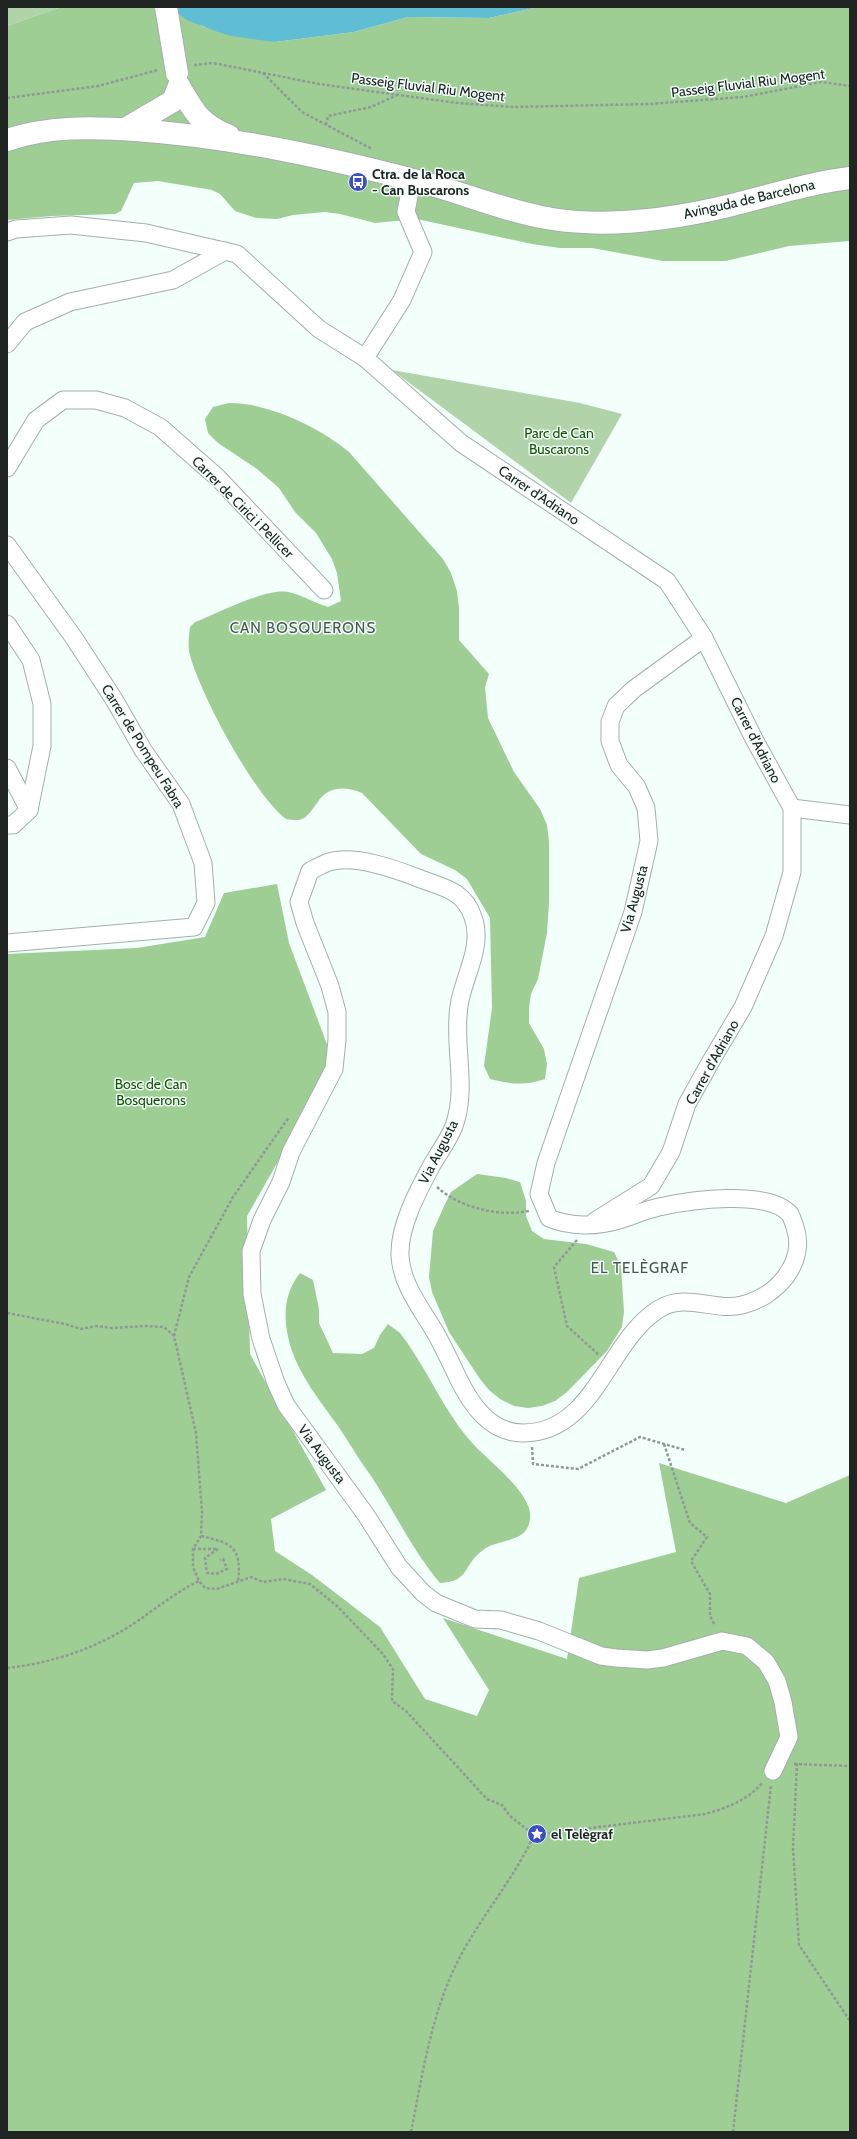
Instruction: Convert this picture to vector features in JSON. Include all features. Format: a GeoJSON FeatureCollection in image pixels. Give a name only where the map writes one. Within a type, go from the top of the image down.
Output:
{"type":"FeatureCollection","features":[{"type":"Feature","properties":{"kind":"street"},"geometry":{"type":"LineString","coordinates":[[166,7],[177,73],[182,133]]}},
{"type":"Feature","properties":{"kind":"street"},"geometry":{"type":"LineString","coordinates":[[125,129],[173,101],[177,73]]}},
{"type":"Feature","properties":{"kind":"street"},"geometry":{"type":"LineString","coordinates":[[177,73],[193,111],[211,128],[242,141]]}},
{"type":"Feature","properties":{"kind":"street"},"geometry":{"type":"LineString","coordinates":[[7,140],[32,133],[54,130],[125,129],[182,133],[242,141]]}},
{"type":"Feature","properties":{"kind":"street","name":"Avinguda de Barcelona"},"geometry":{"type":"LineString","coordinates":[[242,141],[412,180],[551,219],[587,222],[616,221],[679,215],[727,206],[818,183],[850,178]]}},
{"type":"Feature","properties":{"kind":"street"},"geometry":{"type":"LineString","coordinates":[[365,358],[402,300],[423,252],[406,212],[412,180]]}},
{"type":"Feature","properties":{"kind":"street","name":"Carrer d'Adriano"},"geometry":{"type":"LineString","coordinates":[[7,232],[71,225],[146,233],[237,254],[319,329],[365,358],[461,443],[667,581],[704,638],[754,739],[792,808],[792,872],[774,936],[743,1007],[687,1104],[671,1152],[650,1186],[590,1224]]}},
{"type":"Feature","properties":{"kind":"street"},"geometry":{"type":"LineString","coordinates":[[7,344],[26,322],[70,302],[173,280],[225,251]]}},
{"type":"Feature","properties":{"kind":"street","name":"Carrer de Cirici i Pellicer"},"geometry":{"type":"LineString","coordinates":[[7,468],[36,420],[63,400],[96,400],[125,408],[160,427],[218,478],[324,590]]}},
{"type":"Feature","properties":{"kind":"street","name":"Carrer de Pompeu Fabra"},"geometry":{"type":"LineString","coordinates":[[7,544],[74,638],[115,701],[143,750],[181,804],[203,863],[206,904],[194,927],[7,943]]}},
{"type":"Feature","properties":{"kind":"street"},"geometry":{"type":"LineString","coordinates":[[7,624],[31,660],[42,704],[42,746],[29,810],[13,825],[7,825]]}},
{"type":"Feature","properties":{"kind":"street","name":"Via Augusta"},"geometry":{"type":"LineString","coordinates":[[704,638],[634,689],[616,706],[610,722],[610,741],[619,765],[637,787],[646,808],[649,840],[633,912],[546,1163],[540,1194],[550,1218],[564,1224],[590,1224],[616,1221],[663,1206],[739,1199],[768,1201],[791,1215],[798,1238],[794,1262],[783,1281],[764,1298],[739,1306],[724,1306],[695,1301],[668,1304],[655,1311],[644,1321],[610,1365],[583,1404],[561,1423],[531,1433],[516,1433],[502,1428],[483,1415],[472,1404],[436,1334],[417,1304],[404,1278],[400,1261],[400,1245],[412,1205],[426,1176],[453,1129],[458,1112],[461,1076],[458,1020],[459,1004],[474,955],[475,920],[468,906],[456,891],[405,873],[358,861],[332,861],[310,871],[299,902],[305,922],[330,986],[337,1012],[337,1040],[334,1069],[292,1152],[281,1182],[262,1220],[252,1251],[251,1271],[256,1316],[268,1361],[286,1405],[366,1515],[399,1567],[423,1593],[436,1603],[450,1610],[475,1618],[501,1620],[539,1631],[601,1656],[621,1659],[655,1659],[722,1642],[747,1646],[766,1662],[777,1681],[783,1702],[789,1737],[773,1771]]}},
{"type":"Feature","properties":{"kind":"street"},"geometry":{"type":"LineString","coordinates":[[7,768],[29,810]]}},
{"type":"Feature","properties":{"kind":"street"},"geometry":{"type":"LineString","coordinates":[[792,808],[850,815]]}},
{"type":"Feature","properties":{"kind":"path","name":"Passeig Fluvial Riu Mogent"},"geometry":{"type":"LineString","coordinates":[[7,98],[98,86],[177,73],[213,63],[319,84],[457,103],[513,107],[649,104],[743,96],[821,82],[850,86]]}},
{"type":"Feature","properties":{"kind":"path"},"geometry":{"type":"LineString","coordinates":[[263,73],[302,112],[376,151]]}},
{"type":"Feature","properties":{"kind":"path"},"geometry":{"type":"LineString","coordinates":[[326,125],[328,116],[371,107],[397,95]]}},
{"type":"Feature","properties":{"kind":"path"},"geometry":{"type":"LineString","coordinates":[[316,1104],[289,1117],[233,1197],[189,1277],[174,1336],[196,1433],[202,1512],[201,1536],[193,1549],[193,1567],[199,1581],[205,1588],[217,1589],[251,1577],[263,1582],[283,1579],[310,1584],[337,1606],[383,1654],[393,1669],[392,1700],[406,1711],[487,1799],[502,1806],[510,1816],[534,1835],[705,1814],[726,1808],[745,1799],[760,1786],[773,1771],[796,1763],[850,1766]]}},
{"type":"Feature","properties":{"kind":"path"},"geometry":{"type":"LineString","coordinates":[[426,1176],[445,1195],[479,1208],[502,1214],[546,1208]]}},
{"type":"Feature","properties":{"kind":"path"},"geometry":{"type":"LineString","coordinates":[[590,1224],[554,1267],[567,1326],[610,1365]]}},
{"type":"Feature","properties":{"kind":"path"},"geometry":{"type":"LineString","coordinates":[[7,1313],[65,1324],[81,1329],[96,1326],[112,1328],[146,1326],[164,1327],[174,1336]]}},
{"type":"Feature","properties":{"kind":"path"},"geometry":{"type":"LineString","coordinates":[[531,1433],[533,1464],[578,1469],[640,1437],[685,1450]]}},
{"type":"Feature","properties":{"kind":"path"},"geometry":{"type":"LineString","coordinates":[[664,1444],[690,1523],[707,1537],[691,1561],[710,1594],[710,1616],[722,1642]]}},
{"type":"Feature","properties":{"kind":"path"},"geometry":{"type":"LineString","coordinates":[[201,1536],[227,1542],[232,1548],[236,1554],[240,1568],[238,1582]]}},
{"type":"Feature","properties":{"kind":"path"},"geometry":{"type":"LineString","coordinates":[[193,1549],[218,1548],[205,1558],[206,1572],[216,1574],[227,1569],[223,1559],[220,1560]]}},
{"type":"Feature","properties":{"kind":"path"},"geometry":{"type":"LineString","coordinates":[[7,1668],[60,1659],[97,1644],[129,1626],[178,1591],[199,1581]]}},
{"type":"Feature","properties":{"kind":"path"},"geometry":{"type":"LineString","coordinates":[[796,1763],[793,1848],[799,1945],[850,2021]]}},
{"type":"Feature","properties":{"kind":"path"},"geometry":{"type":"LineString","coordinates":[[733,2132],[773,1771]]}},
{"type":"Feature","properties":{"kind":"path"},"geometry":{"type":"LineString","coordinates":[[411,2132],[429,2040],[454,1970],[486,1914],[528,1848],[534,1835]]}},
{"type":"Feature","properties":{"kind":"green space"},"geometry":{"type":"Polygon","coordinates":[[[7,7],[61,7],[7,26],[7,7]]]}},
{"type":"Feature","properties":{"kind":"green space"},"geometry":{"type":"Polygon","coordinates":[[[61,7],[153,7],[177,14],[204,27],[275,42],[354,32],[408,17],[489,18],[538,7],[850,7],[850,241],[789,246],[726,261],[663,261],[592,248],[560,248],[532,244],[417,219],[375,223],[340,214],[325,212],[293,215],[277,219],[256,218],[235,211],[220,194],[212,190],[158,181],[134,183],[121,211],[115,214],[52,216],[7,220],[7,26],[61,7]]]}},
{"type":"Feature","properties":{"kind":"green space","name":"Parc de Can Buscarons"},"geometry":{"type":"Polygon","coordinates":[[[392,370],[580,403],[622,414],[571,503],[392,370]]]}},
{"type":"Feature","properties":{"kind":"green space"},"geometry":{"type":"Polygon","coordinates":[[[229,403],[260,407],[293,418],[323,434],[349,452],[443,559],[451,573],[457,591],[459,608],[459,640],[489,674],[485,687],[488,718],[514,772],[540,809],[547,825],[549,842],[549,903],[547,933],[538,979],[531,994],[529,1008],[529,1023],[544,1049],[547,1064],[545,1079],[531,1083],[497,1081],[490,1079],[484,1066],[492,1008],[490,918],[467,879],[455,870],[421,854],[362,793],[356,791],[349,789],[337,789],[326,793],[321,797],[311,812],[304,818],[300,820],[286,819],[273,807],[244,766],[229,741],[203,690],[189,651],[190,627],[195,622],[255,597],[278,592],[293,593],[328,607],[341,601],[337,573],[332,559],[316,533],[295,512],[279,488],[257,469],[218,443],[208,433],[205,419],[213,407],[229,403]]]}},
{"type":"Feature","properties":{"kind":"green space","name":"Bosc de Can Bosquerons"},"geometry":{"type":"Polygon","coordinates":[[[277,884],[289,943],[334,1063],[247,1216],[250,1354],[326,1490],[271,1519],[275,1551],[312,1575],[380,1627],[425,1699],[477,1716],[489,1690],[443,1618],[567,1659],[579,1578],[676,1552],[659,1463],[786,1503],[850,1475],[850,2132],[7,2132],[7,954],[137,948],[205,937],[224,893],[277,884]]]}},
{"type":"Feature","properties":{"kind":"green space"},"geometry":{"type":"Polygon","coordinates":[[[477,1174],[506,1178],[520,1182],[526,1201],[526,1216],[532,1231],[544,1239],[586,1244],[614,1252],[621,1266],[624,1312],[622,1327],[607,1351],[567,1392],[555,1401],[542,1406],[528,1408],[514,1406],[500,1399],[489,1390],[449,1332],[432,1292],[429,1277],[433,1231],[451,1192],[477,1174]]]}},
{"type":"Feature","properties":{"kind":"green space"},"geometry":{"type":"Polygon","coordinates":[[[300,1273],[313,1280],[319,1309],[319,1323],[333,1353],[362,1354],[374,1348],[380,1335],[388,1324],[400,1333],[464,1433],[475,1446],[510,1480],[525,1500],[529,1510],[530,1519],[528,1527],[524,1533],[518,1537],[489,1546],[483,1550],[472,1561],[462,1576],[457,1579],[450,1582],[440,1583],[430,1570],[412,1544],[371,1476],[304,1377],[290,1345],[286,1326],[286,1308],[290,1290],[300,1273]]]}},
{"type":"Feature","properties":{"kind":"water"},"geometry":{"type":"Polygon","coordinates":[[[166,7],[538,7],[489,18],[408,17],[354,32],[275,42],[231,36],[218,32],[189,21],[166,7]]]}},
{"type":"Feature","properties":{"kind":"place","name":"Ctra. de la Roca - Can Buscarons"},"geometry":{"type":"Point","coordinates":[358,182]}},
{"type":"Feature","properties":{"kind":"place","name":"el Telègraf"},"geometry":{"type":"Point","coordinates":[537,1834]}},
{"type":"Feature","properties":{"kind":"district","name":"CAN BOSQUERONS"},"geometry":{"type":"Point","coordinates":[303,628]}},
{"type":"Feature","properties":{"kind":"district","name":"EL TELÈGRAF"},"geometry":{"type":"Point","coordinates":[640,1268]}}]}
